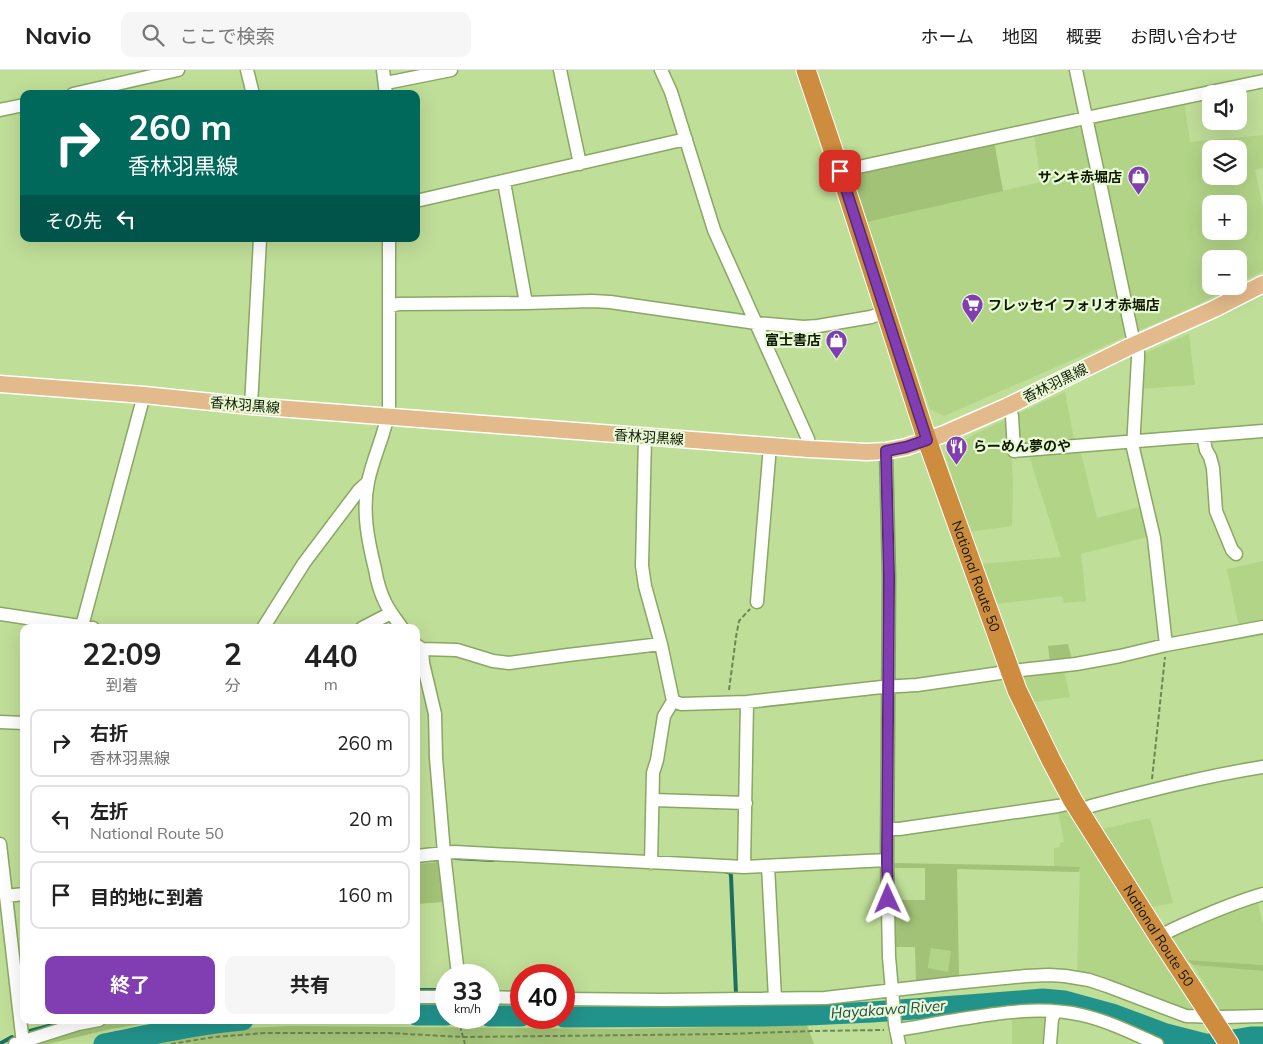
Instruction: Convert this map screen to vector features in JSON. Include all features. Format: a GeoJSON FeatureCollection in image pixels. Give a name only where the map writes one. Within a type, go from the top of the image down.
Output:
{"type":"FeatureCollection","features":[{"type":"Feature","properties":{"kind":"highway","name":"National Route 50"},"geometry":{"type":"LineString","coordinates":[[806,70],[927,440],[1010,672],[1027,712],[1076,806],[1230,1044]]}},
{"type":"Feature","properties":{"kind":"main road","name":"香林羽黒線"},"geometry":{"type":"LineString","coordinates":[[0,384],[645,437],[809,449],[886,451],[906,447],[944,434],[1008,406],[1263,284]]}},
{"type":"Feature","properties":{"kind":"street"},"geometry":{"type":"LineString","coordinates":[[90,90],[178,70]]}},
{"type":"Feature","properties":{"kind":"street"},"geometry":{"type":"LineString","coordinates":[[247,70],[252,90]]}},
{"type":"Feature","properties":{"kind":"street"},"geometry":{"type":"LineString","coordinates":[[385,82],[451,70]]}},
{"type":"Feature","properties":{"kind":"street"},"geometry":{"type":"LineString","coordinates":[[560,70],[580,164]]}},
{"type":"Feature","properties":{"kind":"street"},"geometry":{"type":"LineString","coordinates":[[661,70],[671,92],[714,230],[808,439],[809,449]]}},
{"type":"Feature","properties":{"kind":"street"},"geometry":{"type":"LineString","coordinates":[[1076,70],[1138,358],[1133,448],[1154,538],[1166,648]]}},
{"type":"Feature","properties":{"kind":"street"},"geometry":{"type":"LineString","coordinates":[[840,171],[1263,81]]}},
{"type":"Feature","properties":{"kind":"street"},"geometry":{"type":"LineString","coordinates":[[0,110],[20,106]]}},
{"type":"Feature","properties":{"kind":"street"},"geometry":{"type":"LineString","coordinates":[[420,201],[686,139]]}},
{"type":"Feature","properties":{"kind":"street"},"geometry":{"type":"LineString","coordinates":[[504,182],[526,303]]}},
{"type":"Feature","properties":{"kind":"street"},"geometry":{"type":"LineString","coordinates":[[251,406],[260,242]]}},
{"type":"Feature","properties":{"kind":"street"},"geometry":{"type":"LineString","coordinates":[[389,242],[389,409],[368,482],[366,521],[368,541],[380,589],[385,603],[399,624]]}},
{"type":"Feature","properties":{"kind":"street"},"geometry":{"type":"LineString","coordinates":[[389,306],[398,304],[592,301],[756,323],[804,327],[871,317],[886,312]]}},
{"type":"Feature","properties":{"kind":"street"},"geometry":{"type":"LineString","coordinates":[[89,624],[144,395]]}},
{"type":"Feature","properties":{"kind":"street"},"geometry":{"type":"LineString","coordinates":[[1008,406],[1012,416],[1014,450],[1263,431]]}},
{"type":"Feature","properties":{"kind":"street"},"geometry":{"type":"LineString","coordinates":[[1204,436],[1206,450],[1213,468],[1216,511],[1232,550],[1236,554]]}},
{"type":"Feature","properties":{"kind":"street"},"geometry":{"type":"LineString","coordinates":[[645,437],[642,566],[645,586],[661,644],[673,701],[664,716],[653,773],[651,863]]}},
{"type":"Feature","properties":{"kind":"street"},"geometry":{"type":"LineString","coordinates":[[757,602],[770,446]]}},
{"type":"Feature","properties":{"kind":"street"},"geometry":{"type":"LineString","coordinates":[[886,451],[889,578],[887,860],[892,993],[899,1044]]}},
{"type":"Feature","properties":{"kind":"street"},"geometry":{"type":"LineString","coordinates":[[266,624],[304,563],[359,490],[368,482]]}},
{"type":"Feature","properties":{"kind":"street"},"geometry":{"type":"LineString","coordinates":[[369,624],[391,612]]}},
{"type":"Feature","properties":{"kind":"street"},"geometry":{"type":"LineString","coordinates":[[0,614],[68,624]]}},
{"type":"Feature","properties":{"kind":"street"},"geometry":{"type":"LineString","coordinates":[[673,701],[681,704],[748,702],[917,685],[1076,664],[1166,648],[1263,627]]}},
{"type":"Feature","properties":{"kind":"street"},"geometry":{"type":"LineString","coordinates":[[420,647],[457,650],[493,661],[509,663],[661,644]]}},
{"type":"Feature","properties":{"kind":"street"},"geometry":{"type":"LineString","coordinates":[[420,651],[435,714],[436,758],[444,853],[457,964]]}},
{"type":"Feature","properties":{"kind":"street"},"geometry":{"type":"LineString","coordinates":[[744,868],[748,702]]}},
{"type":"Feature","properties":{"kind":"street"},"geometry":{"type":"LineString","coordinates":[[0,722],[20,722]]}},
{"type":"Feature","properties":{"kind":"street"},"geometry":{"type":"LineString","coordinates":[[888,828],[900,828],[1067,804],[1091,806],[1229,772],[1263,767]]}},
{"type":"Feature","properties":{"kind":"street"},"geometry":{"type":"LineString","coordinates":[[653,800],[746,802]]}},
{"type":"Feature","properties":{"kind":"street"},"geometry":{"type":"LineString","coordinates":[[0,844],[20,1043],[78,1024]]}},
{"type":"Feature","properties":{"kind":"street"},"geometry":{"type":"LineString","coordinates":[[420,856],[454,852],[744,868],[887,860]]}},
{"type":"Feature","properties":{"kind":"street"},"geometry":{"type":"LineString","coordinates":[[768,866],[776,998]]}},
{"type":"Feature","properties":{"kind":"street"},"geometry":{"type":"LineString","coordinates":[[6,896],[20,894]]}},
{"type":"Feature","properties":{"kind":"street"},"geometry":{"type":"LineString","coordinates":[[1159,937],[1222,908],[1263,894]]}},
{"type":"Feature","properties":{"kind":"street"},"geometry":{"type":"LineString","coordinates":[[575,999],[824,998],[892,993],[1026,976],[1049,975],[1089,980],[1191,1017],[1213,1019],[1263,1016]]}},
{"type":"Feature","properties":{"kind":"street"},"geometry":{"type":"LineString","coordinates":[[420,997],[435,997]]}},
{"type":"Feature","properties":{"kind":"street"},"geometry":{"type":"LineString","coordinates":[[896,1027],[911,1029],[948,1021],[1027,1011],[1055,1012],[1082,1015],[1157,1044]]}},
{"type":"Feature","properties":{"kind":"street"},"geometry":{"type":"LineString","coordinates":[[1050,1044],[1052,1019],[1055,1012]]}},
{"type":"Feature","properties":{"kind":"path"},"geometry":{"type":"LineString","coordinates":[[728,702],[732,656],[739,621],[757,602]]}},
{"type":"Feature","properties":{"kind":"path"},"geometry":{"type":"LineString","coordinates":[[1151,786],[1166,648]]}},
{"type":"Feature","properties":{"kind":"path"},"geometry":{"type":"LineString","coordinates":[[171,1044],[214,1037],[265,1033],[389,1033],[462,1037],[728,1034],[896,1027]]}},
{"type":"Feature","properties":{"kind":"path"},"geometry":{"type":"LineString","coordinates":[[461,1029],[465,1044]]}},
{"type":"Feature","properties":{"kind":"shaded area"},"geometry":{"type":"Polygon","coordinates":[[[1184,101],[1190,142],[1202,141],[1202,185],[1247,185],[1247,140],[1211,140],[1263,135],[1263,168],[1255,170],[1263,208],[1263,271],[1247,279],[1247,250],[1202,250],[1202,295],[1216,295],[1193,307],[944,416],[930,409],[867,222],[1041,182],[1034,135],[1074,125],[1082,130],[1092,128],[1099,118],[1184,101]]]}},
{"type":"Feature","properties":{"kind":"shaded area"},"geometry":{"type":"Polygon","coordinates":[[[994,141],[1003,191],[867,222],[851,172],[994,141]]]}},
{"type":"Feature","properties":{"kind":"shaded area"},"geometry":{"type":"Polygon","coordinates":[[[1189,334],[1195,385],[1139,389],[1143,355],[1189,334]]]}},
{"type":"Feature","properties":{"kind":"shaded area"},"geometry":{"type":"Polygon","coordinates":[[[1065,392],[1075,444],[1016,448],[1013,416],[1065,392]]]}},
{"type":"Feature","properties":{"kind":"shaded area"},"geometry":{"type":"Polygon","coordinates":[[[1009,418],[1013,482],[1012,526],[969,532],[946,452],[975,434],[1009,418]]]}},
{"type":"Feature","properties":{"kind":"shaded area"},"geometry":{"type":"Polygon","coordinates":[[[1080,449],[1097,518],[1144,506],[1151,536],[1081,554],[1086,601],[1064,603],[1062,596],[995,604],[981,564],[1061,557],[1028,452],[1080,449]]]}},
{"type":"Feature","properties":{"kind":"shaded area"},"geometry":{"type":"Polygon","coordinates":[[[1263,561],[1263,623],[1239,627],[1227,569],[1263,561]]]}},
{"type":"Feature","properties":{"kind":"shaded area"},"geometry":{"type":"Polygon","coordinates":[[[1068,644],[1072,660],[1050,662],[1048,646],[1068,644]]]}},
{"type":"Feature","properties":{"kind":"shaded area"},"geometry":{"type":"Polygon","coordinates":[[[1064,670],[1070,697],[1034,702],[1023,676],[1064,670]]]}},
{"type":"Feature","properties":{"kind":"shaded area"},"geometry":{"type":"Polygon","coordinates":[[[1070,809],[1196,1007],[1188,1013],[1077,973],[1080,867],[1054,866],[1054,848],[1060,847],[1060,843],[1064,842],[1058,810],[1070,809]]]}},
{"type":"Feature","properties":{"kind":"shaded area"},"geometry":{"type":"Polygon","coordinates":[[[1150,818],[1173,903],[1152,907],[1103,829],[1150,818]]]}},
{"type":"Feature","properties":{"kind":"shaded area"},"geometry":{"type":"Polygon","coordinates":[[[439,862],[443,902],[420,904],[420,864],[439,862]]]}},
{"type":"Feature","properties":{"kind":"shaded area"},"geometry":{"type":"Polygon","coordinates":[[[894,863],[1080,867],[1079,872],[957,869],[959,978],[916,983],[915,947],[894,947],[894,900],[925,900],[925,868],[893,868],[894,863]],[[931,948],[928,968],[948,972],[951,951],[931,948]]]}},
{"type":"Feature","properties":{"kind":"shaded area"},"geometry":{"type":"Polygon","coordinates":[[[1257,900],[1263,925],[1263,965],[1187,960],[1173,938],[1176,934],[1227,910],[1257,900]]]}},
{"type":"Feature","properties":{"kind":"shaded area"},"geometry":{"type":"Polygon","coordinates":[[[931,947],[952,950],[948,972],[928,969],[931,947]]]}},
{"type":"Feature","properties":{"kind":"shaded area"},"geometry":{"type":"Polygon","coordinates":[[[1187,960],[1263,965],[1263,971],[1193,965],[1187,960]]]}},
{"type":"Feature","properties":{"kind":"shaded area"},"geometry":{"type":"Polygon","coordinates":[[[1193,965],[1263,971],[1263,1011],[1221,1011],[1193,965]]]}},
{"type":"Feature","properties":{"kind":"shaded area"},"geometry":{"type":"Polygon","coordinates":[[[1012,1017],[1045,1017],[1052,1019],[1054,1044],[1012,1044],[1012,1017]]]}},
{"type":"Feature","properties":{"kind":"shaded area"},"geometry":{"type":"Polygon","coordinates":[[[97,1024],[141,1024],[48,1044],[32,1044],[97,1024]]]}},
{"type":"Feature","properties":{"kind":"shaded area"},"geometry":{"type":"Polygon","coordinates":[[[807,1025],[814,1044],[154,1044],[212,1032],[289,1026],[435,1027],[435,1029],[621,1029],[807,1025]]]}},
{"type":"Feature","properties":{"kind":"waterway"},"geometry":{"type":"LineString","coordinates":[[455,858],[493,860]]}},
{"type":"Feature","properties":{"kind":"waterway"},"geometry":{"type":"LineString","coordinates":[[727,872],[730,872],[731,876],[736,994]]}},
{"type":"Feature","properties":{"kind":"waterway"},"geometry":{"type":"LineString","coordinates":[[420,990],[435,990]]}},
{"type":"Feature","properties":{"kind":"waterway","name":"Hayakawa River"},"geometry":{"type":"LineString","coordinates":[[575,1017],[808,1015],[1043,999],[1064,1001],[1115,1015],[1166,1034],[1205,1044]]}},
{"type":"Feature","properties":{"kind":"waterway","name":"Hayakawa River"},"geometry":{"type":"LineString","coordinates":[[761,1010],[762,1016]]}},
{"type":"Feature","properties":{"kind":"waterway","name":"Hayakawa River"},"geometry":{"type":"LineString","coordinates":[[420,1015],[435,1015]]}},
{"type":"Feature","properties":{"kind":"waterway","name":"Hayakawa River"},"geometry":{"type":"LineString","coordinates":[[500,1016],[510,1016]]}},
{"type":"Feature","properties":{"kind":"waterway"},"geometry":{"type":"LineString","coordinates":[[30,1031],[56,1024]]}},
{"type":"Feature","properties":{"kind":"waterway","name":"Hayakawa River"},"geometry":{"type":"LineString","coordinates":[[104,1044],[211,1024]]}},
{"type":"Feature","properties":{"kind":"waterway"},"geometry":{"type":"LineString","coordinates":[[1,1043],[12,1037]]}},
{"type":"Feature","properties":{"kind":"waterway","name":"Hayakawa River"},"geometry":{"type":"LineString","coordinates":[[1209,1044],[1251,1037],[1263,1037]]}},
{"type":"Feature","properties":{"kind":"place","name":"サンキ赤堀店"},"geometry":{"type":"Point","coordinates":[1138,196]}},
{"type":"Feature","properties":{"kind":"place","name":"フレッセイ フォリオ赤堀店"},"geometry":{"type":"Point","coordinates":[972,324]}},
{"type":"Feature","properties":{"kind":"place","name":"富士書店"},"geometry":{"type":"Point","coordinates":[837,359]}},
{"type":"Feature","properties":{"kind":"place","name":"らーめん夢のや"},"geometry":{"type":"Point","coordinates":[957,465]}},
{"type":"Feature","properties":{"kind":"route"},"geometry":{"type":"LineString","coordinates":[[840,171],[927,440],[886,451],[889,578],[888,899]]}}]}
